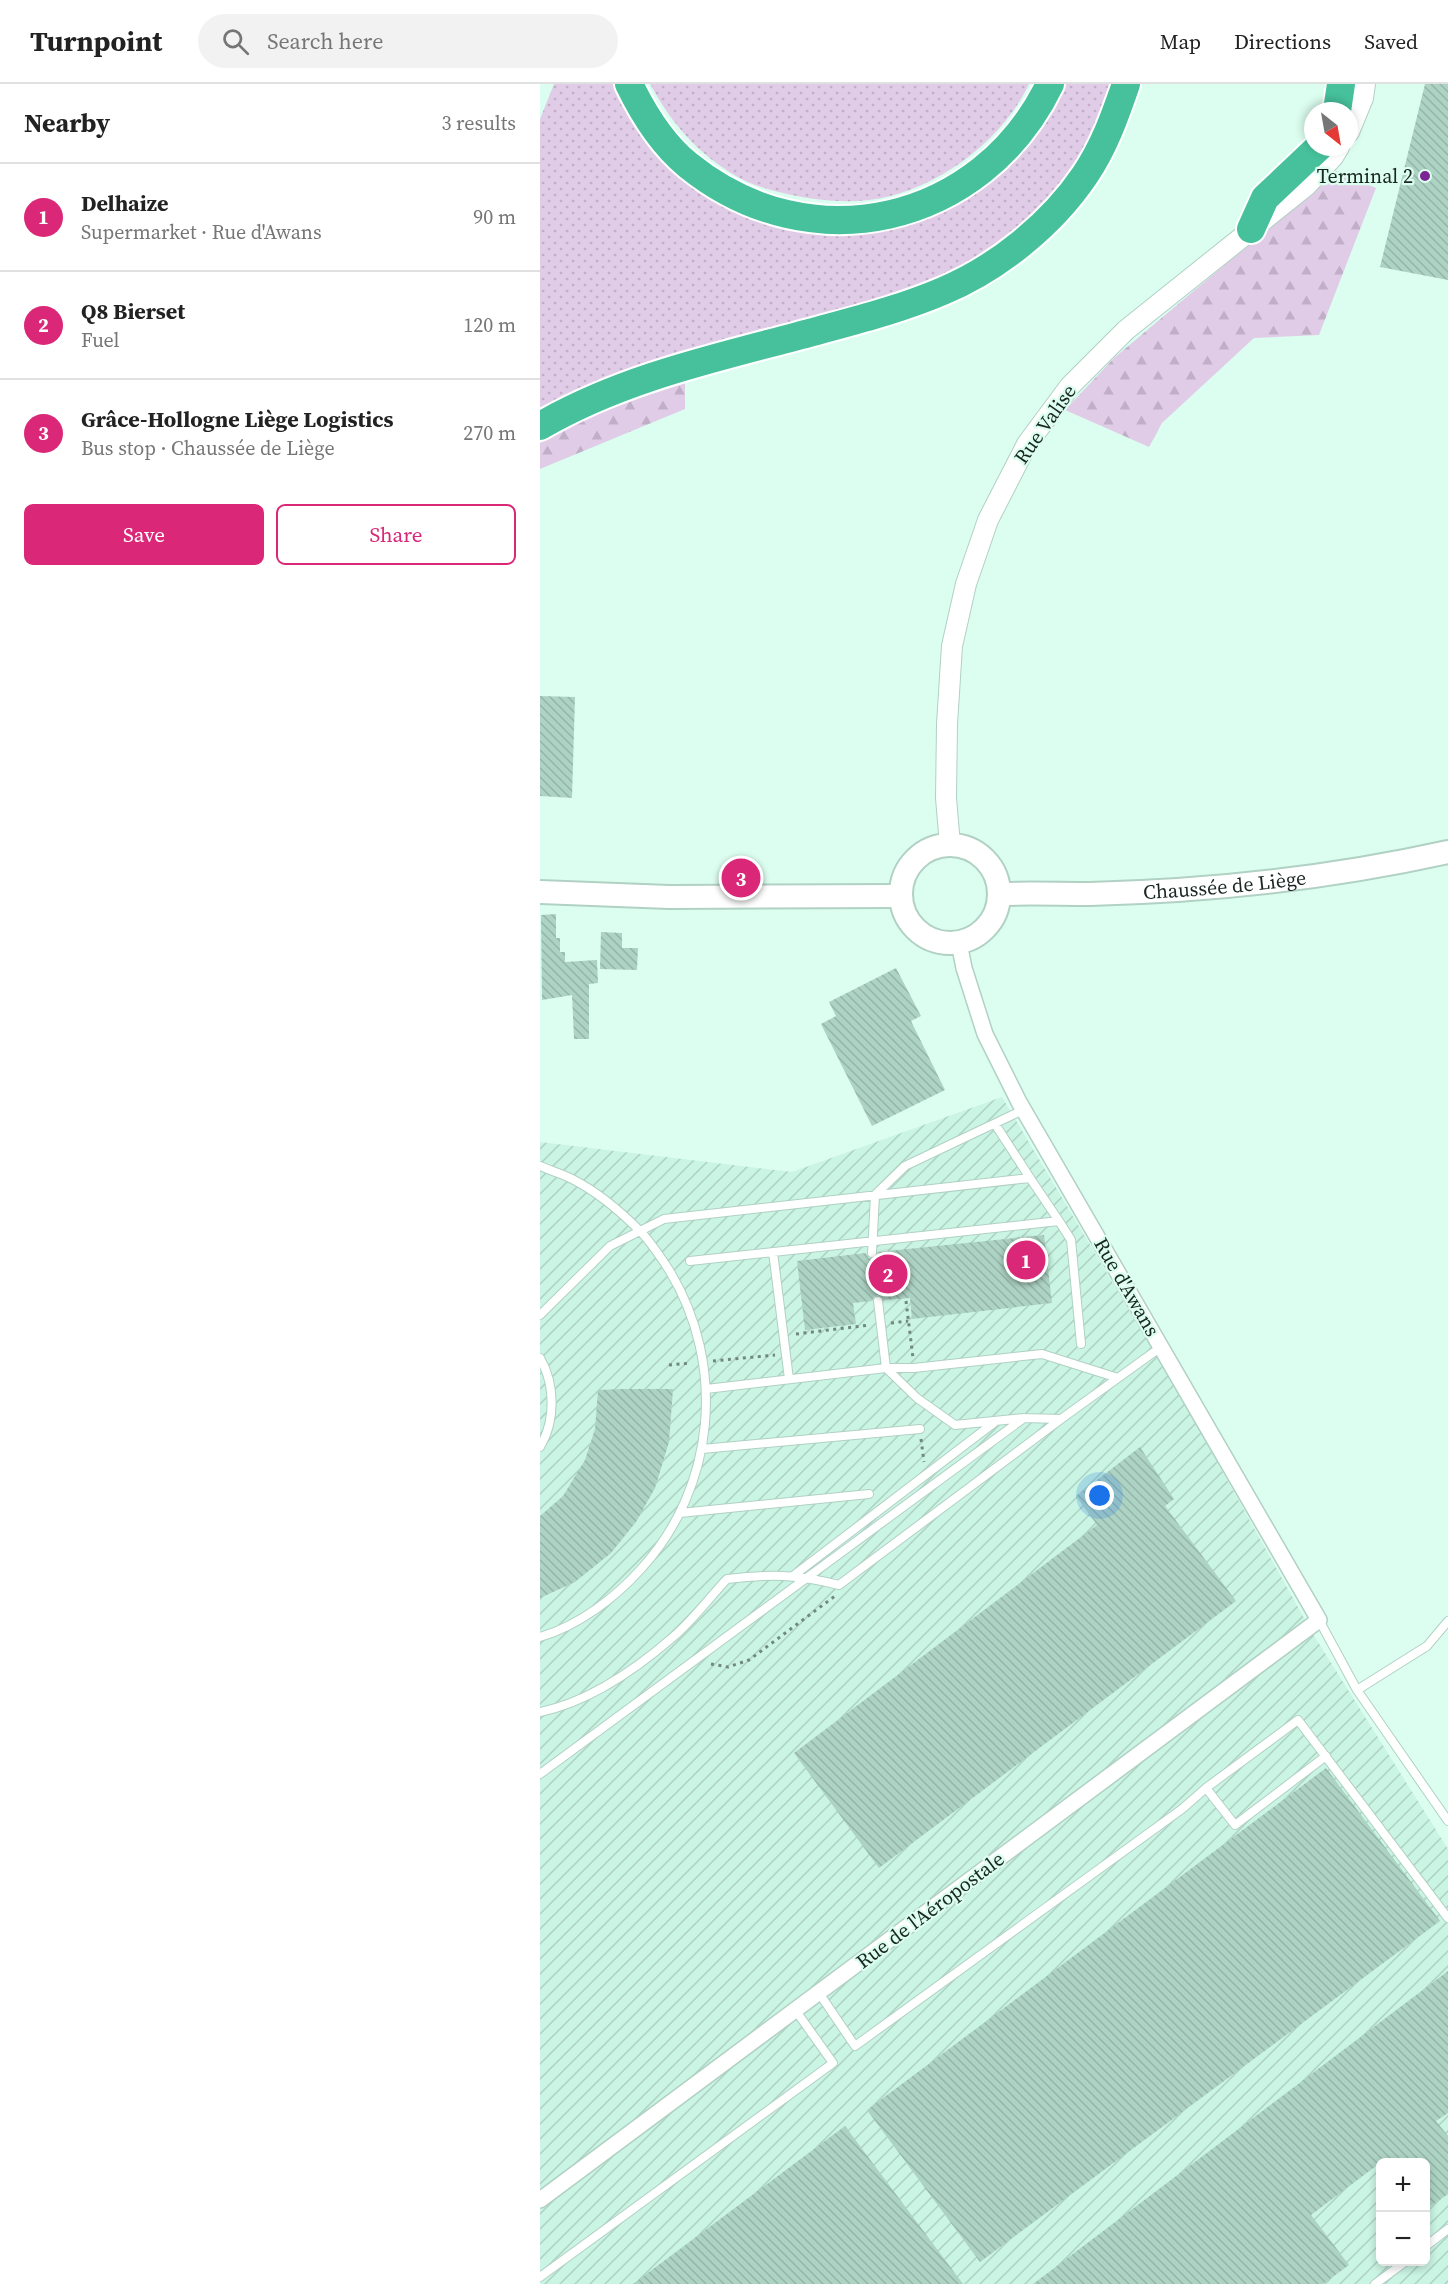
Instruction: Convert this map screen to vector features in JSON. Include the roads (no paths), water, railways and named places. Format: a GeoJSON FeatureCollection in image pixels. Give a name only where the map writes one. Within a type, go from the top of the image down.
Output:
{"type":"FeatureCollection","features":[{"type":"Feature","properties":{"kind":"highway"},"geometry":{"type":"LineString","coordinates":[[629,84],[640,106],[662,138],[687,165],[724,189],[767,209],[804,219],[838,221],[887,215],[928,204],[958,188],[992,163],[1014,140],[1039,106],[1050,84]]}},
{"type":"Feature","properties":{"kind":"highway"},"geometry":{"type":"LineString","coordinates":[[540,426],[567,410],[644,379],[881,314],[945,290],[967,279],[1026,238],[1051,216],[1085,175],[1110,129],[1126,84]]}},
{"type":"Feature","properties":{"kind":"highway"},"geometry":{"type":"LineString","coordinates":[[1338,102],[1341,84]]}},
{"type":"Feature","properties":{"kind":"highway"},"geometry":{"type":"LineString","coordinates":[[1251,229],[1265,198],[1309,156]]}},
{"type":"Feature","properties":{"kind":"main road"},"geometry":{"type":"LineString","coordinates":[[950,845],[969,849],[984,859],[995,875],[999,894],[996,911],[988,926],[975,937],[959,943],[942,943],[926,937],[913,927],[904,912],[900,896],[902,880],[909,866],[920,855],[934,848],[950,845]]}},
{"type":"Feature","properties":{"kind":"main road","name":"Chaussée de Liège"},"geometry":{"type":"LineString","coordinates":[[999,894],[1091,894],[1284,880],[1382,867],[1448,852]]}},
{"type":"Feature","properties":{"kind":"main road"},"geometry":{"type":"LineString","coordinates":[[540,892],[680,897],[900,896]]}},
{"type":"Feature","properties":{"kind":"street"},"geometry":{"type":"LineString","coordinates":[[1358,110],[1365,84]]}},
{"type":"Feature","properties":{"kind":"street","name":"Rue Valise"},"geometry":{"type":"LineString","coordinates":[[950,845],[946,798],[947,724],[952,646],[966,584],[988,520],[1027,444],[1070,386],[1126,330],[1306,186],[1334,156]]}},
{"type":"Feature","properties":{"kind":"street","name":"Rue d'Awans"},"geometry":{"type":"LineString","coordinates":[[959,943],[964,968],[985,1034],[1023,1110],[1320,1620]]}},
{"type":"Feature","properties":{"kind":"street","name":"Rue de l'Aéropostale"},"geometry":{"type":"LineString","coordinates":[[540,2200],[1320,1620]]}},
{"type":"Feature","properties":{"kind":"lane"},"geometry":{"type":"LineString","coordinates":[[872,1253],[875,1195],[905,1166],[1023,1110]]}},
{"type":"Feature","properties":{"kind":"lane"},"geometry":{"type":"LineString","coordinates":[[995,1124],[1071,1240],[1081,1344]]}},
{"type":"Feature","properties":{"kind":"lane"},"geometry":{"type":"LineString","coordinates":[[540,1166],[574,1180],[608,1203],[640,1231],[662,1259],[682,1291],[704,1362],[706,1389],[702,1449],[692,1485],[680,1514],[650,1560],[622,1590],[588,1614],[551,1634],[540,1637]]}},
{"type":"Feature","properties":{"kind":"lane"},"geometry":{"type":"LineString","coordinates":[[540,1315],[610,1246],[664,1219],[1030,1178]]}},
{"type":"Feature","properties":{"kind":"lane"},"geometry":{"type":"LineString","coordinates":[[690,1261],[1059,1221]]}},
{"type":"Feature","properties":{"kind":"lane"},"geometry":{"type":"LineString","coordinates":[[773,1252],[789,1378]]}},
{"type":"Feature","properties":{"kind":"lane"},"geometry":{"type":"LineString","coordinates":[[878,1301],[886,1368],[917,1398],[955,1425],[1024,1418],[1061,1419]]}},
{"type":"Feature","properties":{"kind":"lane"},"geometry":{"type":"LineString","coordinates":[[540,1712],[558,1708],[620,1678],[674,1636],[727,1579],[770,1574],[808,1578],[838,1585],[1161,1347]]}},
{"type":"Feature","properties":{"kind":"lane"},"geometry":{"type":"LineString","coordinates":[[706,1389],[789,1378],[886,1368],[914,1368],[1042,1354],[1118,1378]]}},
{"type":"Feature","properties":{"kind":"lane"},"geometry":{"type":"LineString","coordinates":[[540,1358],[547,1370],[552,1403],[546,1436],[540,1447]]}},
{"type":"Feature","properties":{"kind":"lane"},"geometry":{"type":"LineString","coordinates":[[540,1774],[1024,1418]]}},
{"type":"Feature","properties":{"kind":"lane"},"geometry":{"type":"LineString","coordinates":[[793,1576],[996,1421]]}},
{"type":"Feature","properties":{"kind":"lane"},"geometry":{"type":"LineString","coordinates":[[702,1449],[920,1429]]}},
{"type":"Feature","properties":{"kind":"lane"},"geometry":{"type":"LineString","coordinates":[[680,1514],[869,1494]]}},
{"type":"Feature","properties":{"kind":"lane"},"geometry":{"type":"LineString","coordinates":[[1320,1620],[1357,1690],[1448,1821]]}},
{"type":"Feature","properties":{"kind":"lane"},"geometry":{"type":"LineString","coordinates":[[1357,1690],[1427,1646],[1448,1621]]}},
{"type":"Feature","properties":{"kind":"lane"},"geometry":{"type":"LineString","coordinates":[[819,1993],[855,2046],[1182,1809],[1206,1788],[1298,1720],[1448,1918]]}},
{"type":"Feature","properties":{"kind":"lane"},"geometry":{"type":"LineString","coordinates":[[1206,1788],[1235,1825],[1326,1756]]}},
{"type":"Feature","properties":{"kind":"lane"},"geometry":{"type":"LineString","coordinates":[[540,2277],[833,2063],[796,2011]]}},
{"type":"Feature","properties":{"kind":"lane"},"geometry":{"type":"LineString","coordinates":[[1430,2242],[1448,2229]]}},
{"type":"Feature","properties":{"kind":"lane"},"geometry":{"type":"LineString","coordinates":[[1375,2284],[1400,2266]]}},
{"type":"Feature","properties":{"kind":"place","name":"Terminal 2"},"geometry":{"type":"Point","coordinates":[1425,176]}},
{"type":"Feature","properties":{"kind":"place","name":"Grâce-Hollogne Liège Logistics"},"geometry":{"type":"Point","coordinates":[741,878]}},
{"type":"Feature","properties":{"kind":"place","name":"Delhaize"},"geometry":{"type":"Point","coordinates":[1026,1260]}},
{"type":"Feature","properties":{"kind":"place","name":"Q8 Bierset"},"geometry":{"type":"Point","coordinates":[888,1274]}}]}
